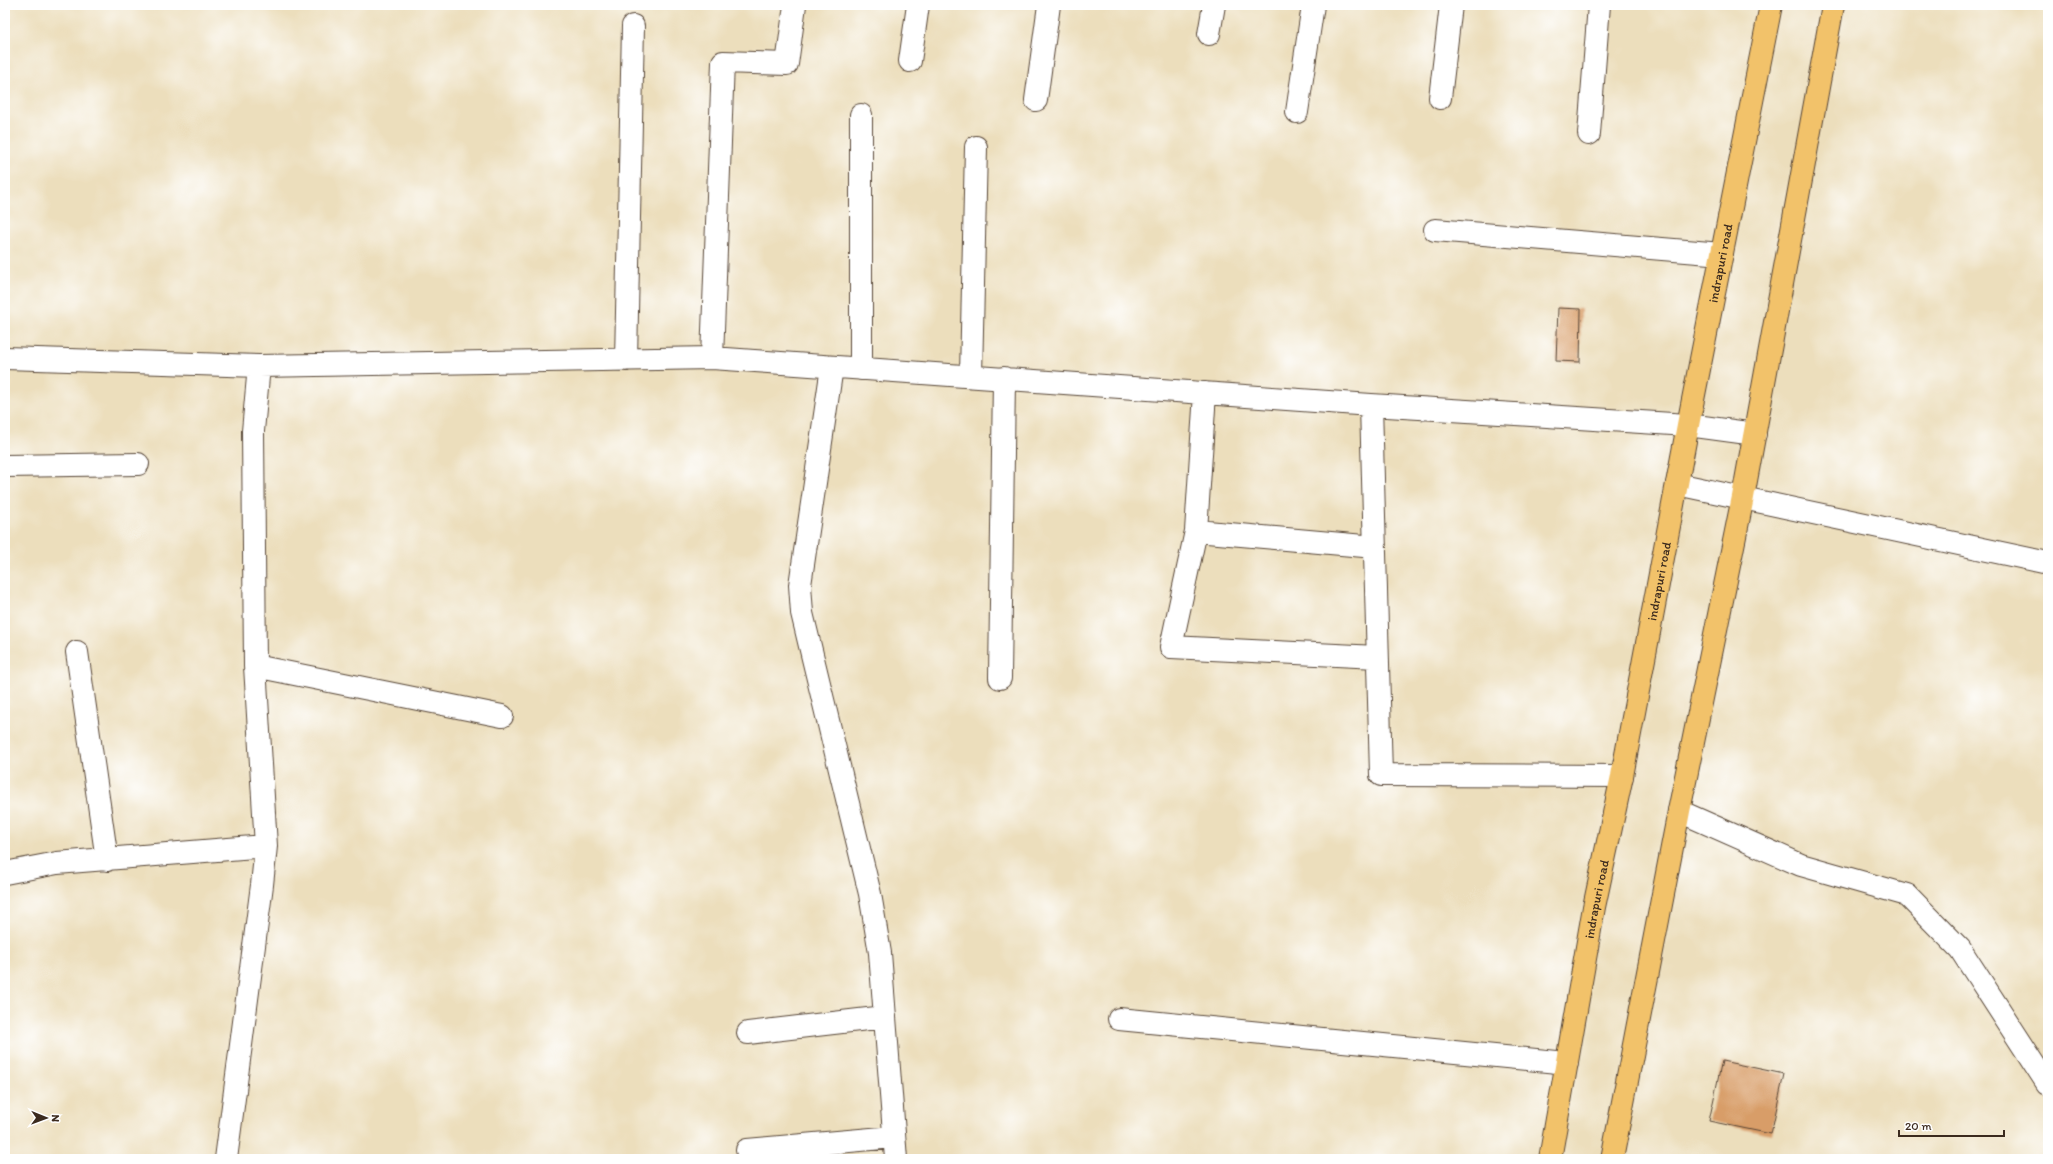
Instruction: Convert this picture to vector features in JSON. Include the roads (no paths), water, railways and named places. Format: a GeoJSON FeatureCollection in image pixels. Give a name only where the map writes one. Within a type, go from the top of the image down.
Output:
{"type":"FeatureCollection","features":[{"type":"Feature","properties":{"kind":"main road","name":"indrapuri road"},"geometry":{"type":"LineString","coordinates":[[1550,1159],[1594,907],[1622,776],[1688,425],[1771,5]]}},
{"type":"Feature","properties":{"kind":"main road"},"geometry":{"type":"LineString","coordinates":[[1612,1159],[1679,811],[1743,498],[1833,5]]}},
{"type":"Feature","properties":{"kind":"street"},"geometry":{"type":"LineString","coordinates":[[712,358],[723,62],[787,64],[795,5]]}},
{"type":"Feature","properties":{"kind":"street"},"geometry":{"type":"LineString","coordinates":[[910,61],[918,5]]}},
{"type":"Feature","properties":{"kind":"street"},"geometry":{"type":"LineString","coordinates":[[1036,100],[1049,5]]}},
{"type":"Feature","properties":{"kind":"street"},"geometry":{"type":"LineString","coordinates":[[1210,34],[1214,5]]}},
{"type":"Feature","properties":{"kind":"street"},"geometry":{"type":"LineString","coordinates":[[1297,112],[1313,5]]}},
{"type":"Feature","properties":{"kind":"street"},"geometry":{"type":"LineString","coordinates":[[1440,98],[1451,5]]}},
{"type":"Feature","properties":{"kind":"street"},"geometry":{"type":"LineString","coordinates":[[1589,134],[1600,5]]}},
{"type":"Feature","properties":{"kind":"street"},"geometry":{"type":"LineString","coordinates":[[626,360],[632,26]]}},
{"type":"Feature","properties":{"kind":"street"},"geometry":{"type":"LineString","coordinates":[[861,115],[861,369]]}},
{"type":"Feature","properties":{"kind":"street"},"geometry":{"type":"LineString","coordinates":[[971,376],[976,146]]}},
{"type":"Feature","properties":{"kind":"street"},"geometry":{"type":"LineString","coordinates":[[1435,230],[1722,254]]}},
{"type":"Feature","properties":{"kind":"street"},"geometry":{"type":"LineString","coordinates":[[5,358],[259,366],[712,358],[1371,405],[1688,425],[1754,434]]}},
{"type":"Feature","properties":{"kind":"street"},"geometry":{"type":"LineString","coordinates":[[226,1159],[266,846],[255,666],[253,431],[259,366]]}},
{"type":"Feature","properties":{"kind":"street"},"geometry":{"type":"LineString","coordinates":[[832,367],[800,584],[802,613],[870,894],[880,953],[896,1159]]}},
{"type":"Feature","properties":{"kind":"street"},"geometry":{"type":"LineString","coordinates":[[1000,678],[1004,378]]}},
{"type":"Feature","properties":{"kind":"street"},"geometry":{"type":"LineString","coordinates":[[1205,393],[1196,531],[1171,647],[1377,658]]}},
{"type":"Feature","properties":{"kind":"street"},"geometry":{"type":"LineString","coordinates":[[1371,405],[1380,775],[1622,776]]}},
{"type":"Feature","properties":{"kind":"street"},"geometry":{"type":"LineString","coordinates":[[5,466],[138,464]]}},
{"type":"Feature","properties":{"kind":"street"},"geometry":{"type":"LineString","coordinates":[[1677,484],[2048,563]]}},
{"type":"Feature","properties":{"kind":"street"},"geometry":{"type":"LineString","coordinates":[[1196,531],[1375,547]]}},
{"type":"Feature","properties":{"kind":"street"},"geometry":{"type":"LineString","coordinates":[[77,652],[107,860]]}},
{"type":"Feature","properties":{"kind":"street"},"geometry":{"type":"LineString","coordinates":[[255,666],[502,716]]}},
{"type":"Feature","properties":{"kind":"street"},"geometry":{"type":"LineString","coordinates":[[1679,811],[1801,865],[1907,895],[1960,949],[2047,1083]]}},
{"type":"Feature","properties":{"kind":"street"},"geometry":{"type":"LineString","coordinates":[[5,873],[56,862],[107,860],[266,846]]}},
{"type":"Feature","properties":{"kind":"street"},"geometry":{"type":"LineString","coordinates":[[748,1033],[885,1017]]}},
{"type":"Feature","properties":{"kind":"street"},"geometry":{"type":"LineString","coordinates":[[1120,1019],[1567,1063]]}},
{"type":"Feature","properties":{"kind":"street"},"geometry":{"type":"LineString","coordinates":[[747,1150],[894,1137]]}}]}
